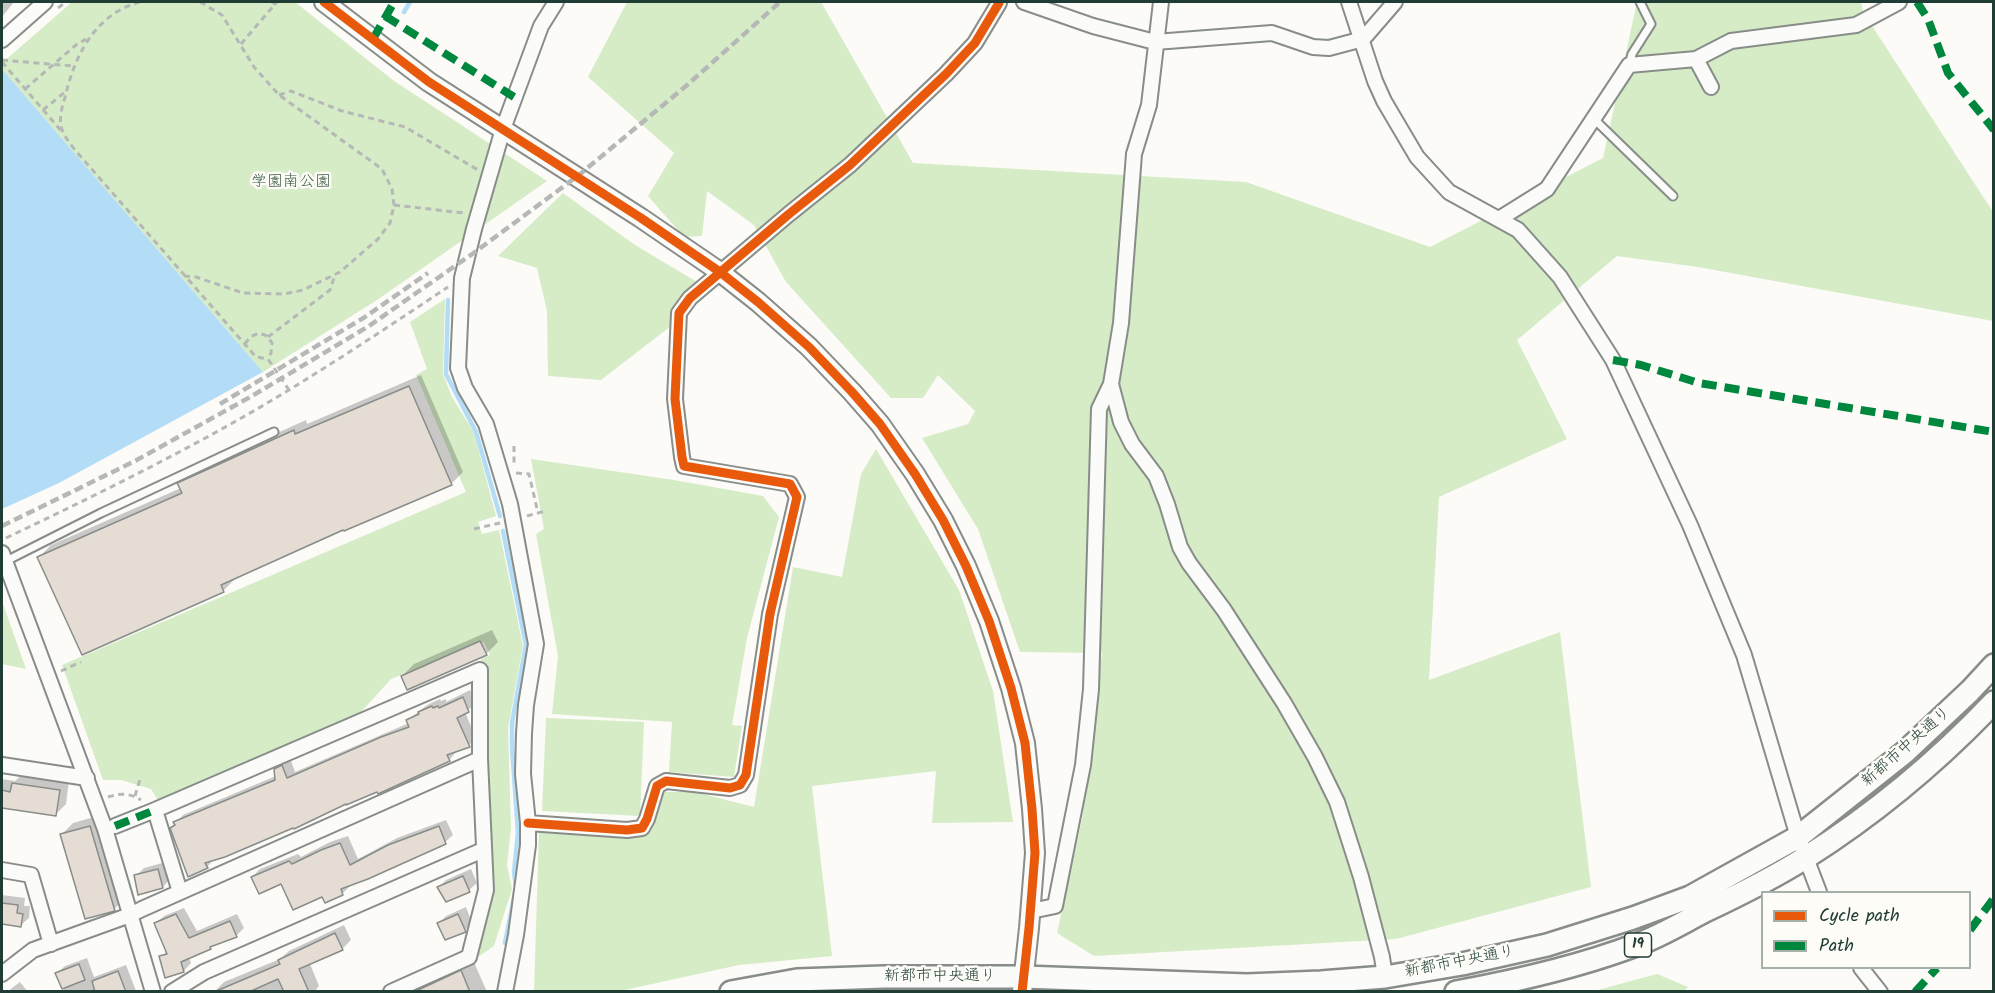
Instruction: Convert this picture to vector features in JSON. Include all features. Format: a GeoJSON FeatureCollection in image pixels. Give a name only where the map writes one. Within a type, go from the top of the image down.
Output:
{"type":"FeatureCollection","features":[{"type":"Feature","properties":{"kind":"main road","name":"新都市中央通り"},"geometry":{"type":"LineString","coordinates":[[731,992],[797,980],[839,978],[1023,984],[1247,986],[1385,977],[1462,964],[1547,945],[1690,897],[1798,837],[1904,753],[1970,691],[1994,665]]}},
{"type":"Feature","properties":{"kind":"main road","name":"新都市中央通り"},"geometry":{"type":"LineString","coordinates":[[1456,992],[1593,960],[1638,944],[1766,881],[1806,858],[1863,818],[1920,772],[1994,702]]}},
{"type":"Feature","properties":{"kind":"street"},"geometry":{"type":"LineString","coordinates":[[2,40],[45,2]]}},
{"type":"Feature","properties":{"kind":"street"},"geometry":{"type":"LineString","coordinates":[[324,2],[429,82],[641,218],[720,272],[809,347],[880,424],[938,510],[966,566],[989,621],[1011,688],[1024,743],[1035,853],[1023,984]]}},
{"type":"Feature","properties":{"kind":"street"},"geometry":{"type":"LineString","coordinates":[[506,992],[528,845],[523,774],[524,733],[536,644],[510,504],[486,424],[465,388],[458,368],[462,278],[503,129],[541,26],[556,2]]}},
{"type":"Feature","properties":{"kind":"street"},"geometry":{"type":"LineString","coordinates":[[528,823],[627,830],[642,828],[657,786],[666,781],[730,788],[740,785],[746,775],[770,614],[797,497],[790,484],[684,466],[675,399],[679,313],[690,298],[850,165],[946,74],[975,43],[999,2]]}},
{"type":"Feature","properties":{"kind":"street"},"geometry":{"type":"LineString","coordinates":[[1024,2],[1093,26],[1155,42],[1272,33],[1313,47],[1329,48],[1363,39],[1395,2]]}},
{"type":"Feature","properties":{"kind":"street"},"geometry":{"type":"LineString","coordinates":[[1031,911],[1055,906],[1083,765],[1091,689],[1099,409],[1111,384],[1121,323],[1134,154],[1149,105],[1161,2]]}},
{"type":"Feature","properties":{"kind":"street"},"geometry":{"type":"LineString","coordinates":[[1349,2],[1384,101],[1417,157],[1449,192],[1518,230],[1560,278],[1613,360],[1690,525],[1744,655],[1798,837],[1819,891]]}},
{"type":"Feature","properties":{"kind":"street"},"geometry":{"type":"LineString","coordinates":[[1499,219],[1547,189],[1629,64],[1696,59],[1731,41],[1856,25],[1899,2]]}},
{"type":"Feature","properties":{"kind":"street"},"geometry":{"type":"LineString","coordinates":[[1696,59],[1711,87]]}},
{"type":"Feature","properties":{"kind":"street"},"geometry":{"type":"LineString","coordinates":[[1111,384],[1121,422],[1132,444],[1156,476],[1180,547],[1188,563],[1224,610],[1284,703],[1315,757],[1337,802],[1361,877],[1385,977]]}},
{"type":"Feature","properties":{"kind":"street"},"geometry":{"type":"LineString","coordinates":[[4,557],[105,829],[153,992]]}},
{"type":"Feature","properties":{"kind":"street"},"geometry":{"type":"LineString","coordinates":[[115,826],[480,670],[480,759],[486,890],[469,957],[391,992]]}},
{"type":"Feature","properties":{"kind":"street"},"geometry":{"type":"LineString","coordinates":[[2,974],[33,950],[130,915],[480,759]]}},
{"type":"Feature","properties":{"kind":"street"},"geometry":{"type":"LineString","coordinates":[[2,765],[87,778]]}},
{"type":"Feature","properties":{"kind":"street"},"geometry":{"type":"LineString","coordinates":[[151,811],[180,892]]}},
{"type":"Feature","properties":{"kind":"street"},"geometry":{"type":"LineString","coordinates":[[172,992],[204,972],[483,850]]}},
{"type":"Feature","properties":{"kind":"street"},"geometry":{"type":"LineString","coordinates":[[2,870],[31,875],[51,944]]}},
{"type":"Feature","properties":{"kind":"street"},"geometry":{"type":"LineString","coordinates":[[1862,969],[1880,992]]}},
{"type":"Feature","properties":{"kind":"lane"},"geometry":{"type":"LineString","coordinates":[[1629,64],[1632,54],[1651,24],[1640,2]]}},
{"type":"Feature","properties":{"kind":"lane"},"geometry":{"type":"LineString","coordinates":[[1593,118],[1673,196]]}},
{"type":"Feature","properties":{"kind":"lane"},"geometry":{"type":"LineString","coordinates":[[4,557],[274,432]]}},
{"type":"Feature","properties":{"kind":"path"},"geometry":{"type":"LineString","coordinates":[[25,89],[129,3],[140,2]]}},
{"type":"Feature","properties":{"kind":"path"},"geometry":{"type":"LineString","coordinates":[[184,276],[196,277],[243,293],[284,294],[303,290],[335,275],[385,232],[390,223],[394,205],[392,189],[382,169],[279,95],[254,67],[222,15],[200,2]]}},
{"type":"Feature","properties":{"kind":"path"},"geometry":{"type":"LineString","coordinates":[[240,44],[275,2]]}},
{"type":"Feature","properties":{"kind":"path"},"geometry":{"type":"LineString","coordinates":[[64,134],[61,117],[66,91],[73,66],[88,38]]}},
{"type":"Feature","properties":{"kind":"path"},"geometry":{"type":"LineString","coordinates":[[2,61],[73,66]]}},
{"type":"Feature","properties":{"kind":"path"},"geometry":{"type":"LineString","coordinates":[[2,61],[75,150],[256,357],[268,358]]}},
{"type":"Feature","properties":{"kind":"path"},"geometry":{"type":"LineString","coordinates":[[43,110],[66,91]]}},
{"type":"Feature","properties":{"kind":"path"},"geometry":{"type":"LineString","coordinates":[[279,95],[291,91],[342,111],[405,127],[489,176]]}},
{"type":"Feature","properties":{"kind":"path"},"geometry":{"type":"LineString","coordinates":[[394,205],[458,212]]}},
{"type":"Feature","properties":{"kind":"path"},"geometry":{"type":"LineString","coordinates":[[268,337],[330,290],[335,275]]}},
{"type":"Feature","properties":{"kind":"path"},"geometry":{"type":"LineString","coordinates":[[2,540],[176,453],[289,390],[462,278]]}},
{"type":"Feature","properties":{"kind":"path"},"geometry":{"type":"LineString","coordinates":[[245,344],[250,337],[260,333],[268,337],[272,343],[268,358]]}},
{"type":"Feature","properties":{"kind":"path"},"geometry":{"type":"LineString","coordinates":[[268,358],[289,390]]}},
{"type":"Feature","properties":{"kind":"path"},"geometry":{"type":"LineString","coordinates":[[514,446],[514,473],[517,484]]}},
{"type":"Feature","properties":{"kind":"path"},"geometry":{"type":"LineString","coordinates":[[514,473],[529,474],[538,513]]}},
{"type":"Feature","properties":{"kind":"path"},"geometry":{"type":"LineString","coordinates":[[531,515],[545,511]]}},
{"type":"Feature","properties":{"kind":"path"},"geometry":{"type":"LineString","coordinates":[[474,529],[505,522]]}},
{"type":"Feature","properties":{"kind":"path"},"geometry":{"type":"LineString","coordinates":[[57,673],[81,662]]}},
{"type":"Feature","properties":{"kind":"path"},"geometry":{"type":"LineString","coordinates":[[135,796],[141,776]]}},
{"type":"Feature","properties":{"kind":"path"},"geometry":{"type":"LineString","coordinates":[[104,799],[118,793],[135,796],[151,811]]}},
{"type":"Feature","properties":{"kind":"green space","name":"学園南公園"},"geometry":{"type":"Polygon","coordinates":[[[72,2],[295,2],[394,81],[547,181],[377,300],[263,372],[2,69],[2,63],[72,2]]]}},
{"type":"Feature","properties":{"kind":"green space"},"geometry":{"type":"Polygon","coordinates":[[[627,2],[821,2],[913,163],[1246,182],[1430,247],[1603,158],[1637,2],[1861,2],[1863,12],[1993,212],[1993,321],[1698,267],[1617,256],[1517,340],[1567,439],[1439,497],[1429,680],[1560,632],[1591,887],[1396,939],[1094,956],[1057,933],[1082,819],[1102,653],[1020,652],[978,529],[922,438],[968,424],[975,411],[938,375],[923,398],[891,398],[786,282],[754,225],[707,191],[702,236],[684,237],[648,196],[674,153],[588,77],[627,2]]]}},
{"type":"Feature","properties":{"kind":"green space"},"geometry":{"type":"Polygon","coordinates":[[[563,193],[635,245],[697,282],[672,314],[671,326],[601,380],[548,376],[547,311],[537,268],[498,256],[563,193]]]}},
{"type":"Feature","properties":{"kind":"green space"},"geometry":{"type":"Polygon","coordinates":[[[445,299],[443,374],[452,397],[474,433],[496,516],[478,522],[482,534],[499,530],[523,646],[508,728],[511,828],[507,865],[512,889],[494,946],[478,957],[491,900],[481,659],[490,655],[484,642],[391,679],[360,713],[159,802],[151,789],[121,780],[103,780],[62,665],[466,492],[416,375],[427,369],[410,322],[445,299]]]}},
{"type":"Feature","properties":{"kind":"green space"},"geometry":{"type":"Polygon","coordinates":[[[876,449],[959,590],[993,691],[1013,822],[932,823],[936,771],[812,786],[832,956],[739,965],[620,991],[534,992],[539,831],[639,837],[652,827],[664,792],[695,792],[754,807],[793,567],[842,577],[861,474],[876,449]]]}},
{"type":"Feature","properties":{"kind":"green space"},"geometry":{"type":"Polygon","coordinates":[[[531,459],[763,496],[779,517],[747,638],[732,725],[742,726],[734,777],[669,772],[672,722],[552,714],[558,656],[536,534],[544,529],[531,459]]]}},
{"type":"Feature","properties":{"kind":"green space"},"geometry":{"type":"Polygon","coordinates":[[[2,601],[26,669],[2,664],[2,601]]]}},
{"type":"Feature","properties":{"kind":"green space"},"geometry":{"type":"Polygon","coordinates":[[[546,718],[644,722],[640,816],[542,811],[546,718]]]}},
{"type":"Feature","properties":{"kind":"green space"},"geometry":{"type":"Polygon","coordinates":[[[1657,974],[1688,987],[1684,991],[1594,991],[1657,974]]]}},
{"type":"Feature","properties":{"kind":"water"},"geometry":{"type":"Polygon","coordinates":[[[2,69],[263,372],[59,483],[2,509],[2,69]]]}},
{"type":"Feature","properties":{"kind":"building"},"geometry":{"type":"Polygon","coordinates":[[[409,386],[452,485],[343,530],[221,585],[224,592],[82,655],[37,557],[182,493],[177,483],[294,430],[295,434],[409,386]]]}},
{"type":"Feature","properties":{"kind":"building"},"geometry":{"type":"Polygon","coordinates":[[[480,641],[487,655],[407,690],[401,676],[480,641]]]}},
{"type":"Feature","properties":{"kind":"building"},"geometry":{"type":"Polygon","coordinates":[[[463,697],[469,712],[457,718],[470,747],[447,755],[450,761],[378,794],[377,792],[346,804],[294,829],[205,863],[208,868],[188,877],[170,828],[175,825],[173,822],[275,780],[274,769],[282,765],[287,778],[409,727],[406,720],[419,714],[418,712],[432,706],[439,708],[463,697]]]}},
{"type":"Feature","properties":{"kind":"building"},"geometry":{"type":"Polygon","coordinates":[[[12,783],[60,790],[56,816],[2,808],[2,790],[10,792],[12,783]]]}},
{"type":"Feature","properties":{"kind":"building"},"geometry":{"type":"Polygon","coordinates":[[[90,826],[115,911],[85,919],[60,834],[90,826]]]}},
{"type":"Feature","properties":{"kind":"building"},"geometry":{"type":"Polygon","coordinates":[[[439,826],[446,844],[341,889],[343,895],[325,903],[322,897],[293,910],[281,884],[259,894],[251,877],[289,861],[292,864],[340,843],[350,865],[388,845],[439,826]]]}},
{"type":"Feature","properties":{"kind":"building"},"geometry":{"type":"Polygon","coordinates":[[[158,869],[163,888],[138,895],[134,875],[158,869]]]}},
{"type":"Feature","properties":{"kind":"building"},"geometry":{"type":"Polygon","coordinates":[[[463,876],[470,892],[446,902],[437,887],[463,876]]]}},
{"type":"Feature","properties":{"kind":"building"},"geometry":{"type":"Polygon","coordinates":[[[2,903],[18,905],[17,913],[23,914],[21,927],[2,924],[2,903]]]}},
{"type":"Feature","properties":{"kind":"building"},"geometry":{"type":"Polygon","coordinates":[[[176,914],[189,938],[230,921],[237,937],[210,947],[211,949],[181,962],[184,972],[165,978],[159,956],[167,954],[154,923],[176,914]]]}},
{"type":"Feature","properties":{"kind":"building"},"geometry":{"type":"Polygon","coordinates":[[[458,914],[466,932],[445,940],[437,923],[458,914]]]}},
{"type":"Feature","properties":{"kind":"building"},"geometry":{"type":"Polygon","coordinates":[[[335,933],[343,950],[299,969],[309,992],[284,992],[278,979],[249,992],[214,992],[280,964],[278,960],[335,933]]]}},
{"type":"Feature","properties":{"kind":"building"},"geometry":{"type":"Polygon","coordinates":[[[79,964],[85,980],[62,989],[55,973],[79,964]]]}},
{"type":"Feature","properties":{"kind":"building"},"geometry":{"type":"Polygon","coordinates":[[[461,970],[470,992],[414,992],[461,970]]]}},
{"type":"Feature","properties":{"kind":"building"},"geometry":{"type":"Polygon","coordinates":[[[118,971],[126,992],[95,992],[92,981],[118,971]]]}},
{"type":"Feature","properties":{"kind":"waterway"},"geometry":{"type":"LineString","coordinates":[[404,12],[410,2]]}},
{"type":"Feature","properties":{"kind":"waterway"},"geometry":{"type":"LineString","coordinates":[[448,300],[446,374],[476,432],[500,516]]}},
{"type":"Feature","properties":{"kind":"waterway"},"geometry":{"type":"LineString","coordinates":[[503,531],[526,645],[512,723],[518,833],[514,872],[516,888],[505,943]]}},
{"type":"Feature","properties":{"kind":"railway"},"geometry":{"type":"LineString","coordinates":[[2,526],[135,461],[252,396],[369,326],[475,252],[579,175],[686,86],[780,2]]}},
{"type":"Feature","properties":{"kind":"railway"},"geometry":{"type":"LineString","coordinates":[[220,404],[365,317],[428,273]]}},
{"type":"Feature","properties":{"kind":"marked path"},"geometry":{"type":"LineString","coordinates":[[373,39],[394,2]]}},
{"type":"Feature","properties":{"kind":"marked path"},"geometry":{"type":"LineString","coordinates":[[1917,2],[1928,19],[1948,73],[1994,130]]}},
{"type":"Feature","properties":{"kind":"marked path"},"geometry":{"type":"LineString","coordinates":[[385,16],[514,97]]}},
{"type":"Feature","properties":{"kind":"marked path"},"geometry":{"type":"LineString","coordinates":[[1613,360],[1641,365],[1699,383],[1994,432]]}},
{"type":"Feature","properties":{"kind":"marked path"},"geometry":{"type":"LineString","coordinates":[[115,826],[155,810]]}},
{"type":"Feature","properties":{"kind":"marked path"},"geometry":{"type":"LineString","coordinates":[[1971,929],[1994,898]]}},
{"type":"Feature","properties":{"kind":"marked path"},"geometry":{"type":"LineString","coordinates":[[1915,992],[1936,969]]}},
{"type":"Feature","properties":{"kind":"cycle path"},"geometry":{"type":"LineString","coordinates":[[324,2],[429,82],[641,218],[720,272],[809,347],[880,424],[915,474],[943,520],[966,566],[989,621],[1011,688],[1025,743],[1035,853],[1022,992]]}},
{"type":"Feature","properties":{"kind":"cycle path"},"geometry":{"type":"LineString","coordinates":[[528,823],[627,830],[642,828],[657,786],[666,781],[730,788],[740,785],[746,775],[770,614],[797,497],[790,484],[684,466],[675,399],[679,313],[690,298],[850,165],[946,74],[975,43],[999,3]]}}]}
